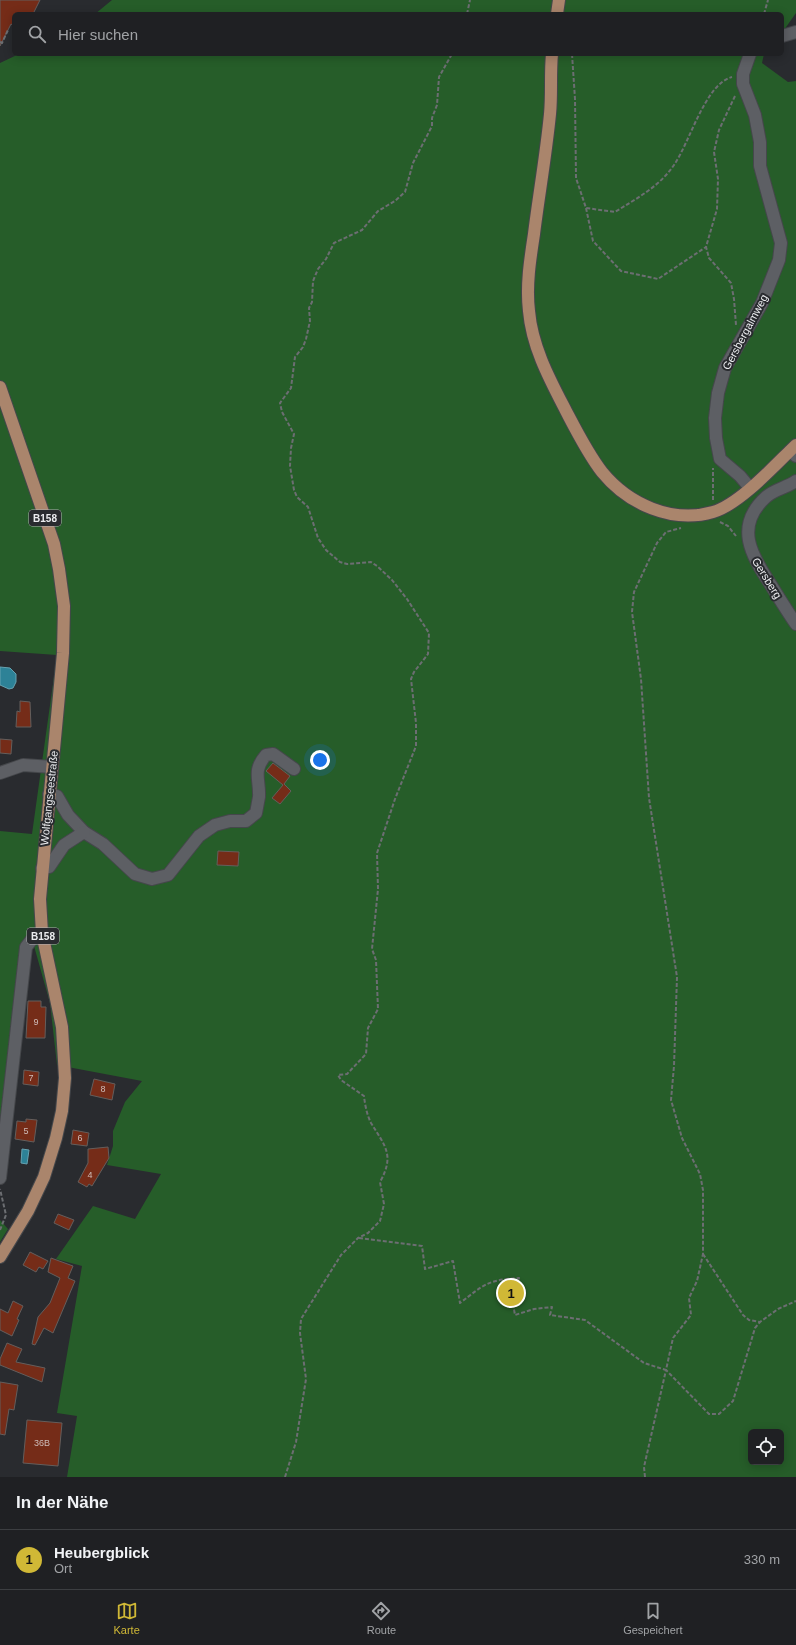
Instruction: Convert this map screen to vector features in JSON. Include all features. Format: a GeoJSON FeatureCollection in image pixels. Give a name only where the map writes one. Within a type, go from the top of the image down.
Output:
{"type":"FeatureCollection","features":[{"type":"Feature","properties":{"kind":"main road"},"geometry":{"type":"LineString","coordinates":[[557,12],[559,0]]}},
{"type":"Feature","properties":{"kind":"main road"},"geometry":{"type":"LineString","coordinates":[[552,56],[550,114],[529,270],[528,299],[530,320],[535,340],[558,395],[594,461],[620,490],[649,508],[667,514],[680,515],[711,513],[731,504],[794,451]]}},
{"type":"Feature","properties":{"kind":"main road","name":"Wolfgangseestraße"},"geometry":{"type":"LineString","coordinates":[[0,387],[54,544],[64,606],[63,648],[40,900],[42,934],[62,1026],[65,1078],[56,1138],[44,1177],[28,1211],[0,1257]]}},
{"type":"Feature","properties":{"kind":"street"},"geometry":{"type":"LineString","coordinates":[[784,35],[796,32]]}},
{"type":"Feature","properties":{"kind":"street"},"geometry":{"type":"LineString","coordinates":[[743,74],[749,56]]}},
{"type":"Feature","properties":{"kind":"street","name":"Gersbergalmweg"},"geometry":{"type":"LineString","coordinates":[[743,74],[743,84],[754,115],[760,142],[760,166],[781,243],[779,260],[762,303],[725,368],[718,393],[715,418],[716,438],[720,459],[750,488]]}},
{"type":"Feature","properties":{"kind":"street","name":"Gersberg"},"geometry":{"type":"LineString","coordinates":[[796,481],[776,489],[766,497],[755,510],[748,528],[750,549],[754,559],[796,624]]}},
{"type":"Feature","properties":{"kind":"street"},"geometry":{"type":"LineString","coordinates":[[49,794],[57,796],[68,814],[84,832],[103,844],[135,874],[152,879],[168,875],[199,836],[215,825],[230,821],[246,821],[256,813],[259,796],[256,774],[260,762],[266,755],[273,754],[294,769]]}},
{"type":"Feature","properties":{"kind":"street"},"geometry":{"type":"LineString","coordinates":[[0,773],[23,765],[52,767]]}},
{"type":"Feature","properties":{"kind":"street"},"geometry":{"type":"LineString","coordinates":[[42,868],[49,867],[64,845],[84,832]]}},
{"type":"Feature","properties":{"kind":"street"},"geometry":{"type":"LineString","coordinates":[[0,1178],[26,947],[33,938],[42,934]]}},
{"type":"Feature","properties":{"kind":"path"},"geometry":{"type":"LineString","coordinates":[[467,12],[470,0]]}},
{"type":"Feature","properties":{"kind":"path"},"geometry":{"type":"LineString","coordinates":[[765,12],[768,0]]}},
{"type":"Feature","properties":{"kind":"path"},"geometry":{"type":"LineString","coordinates":[[0,42],[2,43],[8,30]]}},
{"type":"Feature","properties":{"kind":"path"},"geometry":{"type":"LineString","coordinates":[[285,1477],[296,1442],[306,1379],[300,1334],[301,1319],[341,1255],[358,1238],[368,1233],[380,1221],[384,1204],[380,1182],[387,1170],[388,1156],[382,1137],[370,1122],[364,1096],[341,1080],[338,1075],[347,1074],[366,1054],[368,1028],[378,1009],[376,960],[372,949],[378,889],[377,853],[395,799],[416,746],[416,723],[411,679],[414,672],[428,654],[428,633],[407,599],[392,580],[377,566],[371,562],[347,564],[340,562],[326,550],[318,538],[308,507],[297,497],[294,490],[290,466],[291,448],[294,434],[282,412],[280,403],[291,388],[295,357],[303,347],[306,339],[310,321],[309,308],[312,302],[313,281],[318,269],[328,256],[334,243],[362,230],[378,211],[395,201],[405,192],[413,163],[432,126],[432,118],[437,105],[439,77],[451,56]]}},
{"type":"Feature","properties":{"kind":"path"},"geometry":{"type":"LineString","coordinates":[[572,56],[575,99],[576,178],[586,208],[593,241],[621,271],[658,279],[706,247]]}},
{"type":"Feature","properties":{"kind":"path"},"geometry":{"type":"LineString","coordinates":[[586,208],[615,212],[654,188],[674,165],[711,93],[726,78],[743,74]]}},
{"type":"Feature","properties":{"kind":"path"},"geometry":{"type":"LineString","coordinates":[[738,343],[731,283],[709,258],[706,247],[717,209],[718,178],[714,152],[719,130],[743,74]]}},
{"type":"Feature","properties":{"kind":"path"},"geometry":{"type":"LineString","coordinates":[[713,464],[711,513],[717,520],[728,526],[742,544],[750,549]]}},
{"type":"Feature","properties":{"kind":"path"},"geometry":{"type":"LineString","coordinates":[[645,1477],[644,1467],[673,1338],[691,1314],[689,1298],[697,1281],[703,1254],[702,1181],[680,1132],[670,1100],[674,1066],[677,977],[649,798],[641,679],[632,612],[634,592],[661,537],[666,532],[685,526]]}},
{"type":"Feature","properties":{"kind":"path"},"geometry":{"type":"LineString","coordinates":[[0,1188],[6,1215],[0,1230]]}},
{"type":"Feature","properties":{"kind":"path"},"geometry":{"type":"LineString","coordinates":[[358,1238],[422,1246],[426,1269],[453,1261],[460,1303],[485,1283],[500,1279],[519,1278],[511,1294],[515,1315],[534,1309],[552,1307],[550,1315],[585,1320],[644,1363],[666,1370],[709,1414],[719,1414],[732,1401],[755,1328],[760,1322],[778,1309],[796,1301]]}},
{"type":"Feature","properties":{"kind":"path"},"geometry":{"type":"LineString","coordinates":[[703,1254],[742,1315],[749,1320],[760,1322]]}},
{"type":"Feature","properties":{"kind":"green space"},"geometry":{"type":"Polygon","coordinates":[[[112,0],[796,0],[796,13],[784,30],[784,12],[97,12],[112,0]]]}},
{"type":"Feature","properties":{"kind":"green space"},"geometry":{"type":"Polygon","coordinates":[[[15,56],[764,56],[762,63],[788,82],[796,81],[796,1477],[67,1477],[77,1416],[57,1413],[82,1266],[56,1259],[93,1206],[135,1219],[161,1174],[107,1165],[113,1146],[113,1131],[125,1102],[142,1081],[57,1065],[50,1003],[34,946],[24,950],[0,1134],[0,831],[32,834],[57,655],[0,651],[0,63],[15,56]]]}},
{"type":"Feature","properties":{"kind":"green space"},"geometry":{"type":"Polygon","coordinates":[[[0,1220],[8,1229],[0,1242],[0,1220]]]}},
{"type":"Feature","properties":{"kind":"water"},"geometry":{"type":"Polygon","coordinates":[[[0,667],[10,668],[16,674],[16,682],[13,688],[9,689],[0,685],[0,667]]]}},
{"type":"Feature","properties":{"kind":"water"},"geometry":{"type":"Polygon","coordinates":[[[22,1149],[29,1150],[27,1164],[21,1163],[22,1149]]]}},
{"type":"Feature","properties":{"kind":"building"},"geometry":{"type":"Polygon","coordinates":[[[0,0],[40,0],[34,12],[12,12],[12,25],[11,24],[0,46],[0,0]]]}},
{"type":"Feature","properties":{"kind":"building"},"geometry":{"type":"Polygon","coordinates":[[[20,701],[30,702],[31,727],[16,727],[17,711],[20,712],[20,701]]]}},
{"type":"Feature","properties":{"kind":"building"},"geometry":{"type":"Polygon","coordinates":[[[0,739],[12,740],[11,754],[0,753],[0,739]]]}},
{"type":"Feature","properties":{"kind":"building"},"geometry":{"type":"Polygon","coordinates":[[[273,763],[290,776],[284,784],[291,791],[280,804],[272,798],[283,785],[266,771],[273,763]]]}},
{"type":"Feature","properties":{"kind":"building"},"geometry":{"type":"Polygon","coordinates":[[[218,851],[239,852],[238,866],[217,865],[218,851]]]}},
{"type":"Feature","properties":{"kind":"building"},"geometry":{"type":"Polygon","coordinates":[[[28,1001],[41,1001],[41,1007],[46,1007],[45,1038],[26,1038],[28,1001]]]}},
{"type":"Feature","properties":{"kind":"building"},"geometry":{"type":"Polygon","coordinates":[[[24,1070],[39,1072],[38,1086],[23,1084],[24,1070]]]}},
{"type":"Feature","properties":{"kind":"building"},"geometry":{"type":"Polygon","coordinates":[[[94,1079],[115,1084],[112,1100],[90,1095],[94,1079]]]}},
{"type":"Feature","properties":{"kind":"building"},"geometry":{"type":"Polygon","coordinates":[[[26,1119],[37,1120],[34,1142],[15,1139],[17,1121],[26,1122],[26,1119]]]}},
{"type":"Feature","properties":{"kind":"building"},"geometry":{"type":"Polygon","coordinates":[[[73,1130],[89,1133],[87,1146],[71,1144],[73,1130]]]}},
{"type":"Feature","properties":{"kind":"building"},"geometry":{"type":"Polygon","coordinates":[[[108,1147],[109,1158],[92,1186],[89,1184],[87,1187],[78,1182],[88,1163],[88,1149],[108,1147]]]}},
{"type":"Feature","properties":{"kind":"building"},"geometry":{"type":"Polygon","coordinates":[[[58,1214],[74,1220],[69,1230],[54,1223],[58,1214]]]}},
{"type":"Feature","properties":{"kind":"building"},"geometry":{"type":"Polygon","coordinates":[[[30,1252],[48,1261],[43,1269],[39,1267],[36,1272],[23,1265],[30,1252]]]}},
{"type":"Feature","properties":{"kind":"building"},"geometry":{"type":"Polygon","coordinates":[[[51,1258],[73,1266],[68,1278],[75,1281],[53,1333],[44,1328],[35,1345],[32,1344],[38,1317],[50,1303],[60,1278],[48,1272],[51,1258]]]}},
{"type":"Feature","properties":{"kind":"building"},"geometry":{"type":"Polygon","coordinates":[[[13,1301],[23,1306],[12,1336],[0,1330],[0,1309],[8,1313],[13,1301]]]}},
{"type":"Feature","properties":{"kind":"building"},"geometry":{"type":"Polygon","coordinates":[[[7,1343],[22,1349],[16,1362],[45,1368],[42,1382],[0,1365],[0,1359],[7,1343]]]}},
{"type":"Feature","properties":{"kind":"building"},"geometry":{"type":"Polygon","coordinates":[[[0,1382],[18,1385],[14,1410],[9,1409],[5,1435],[0,1434],[0,1382]]]}},
{"type":"Feature","properties":{"kind":"building"},"geometry":{"type":"Polygon","coordinates":[[[27,1420],[62,1423],[58,1466],[23,1463],[27,1420]]]}},
{"type":"Feature","properties":{"kind":"place","name":"Heubergblick"},"geometry":{"type":"Point","coordinates":[511,1293]}}]}
